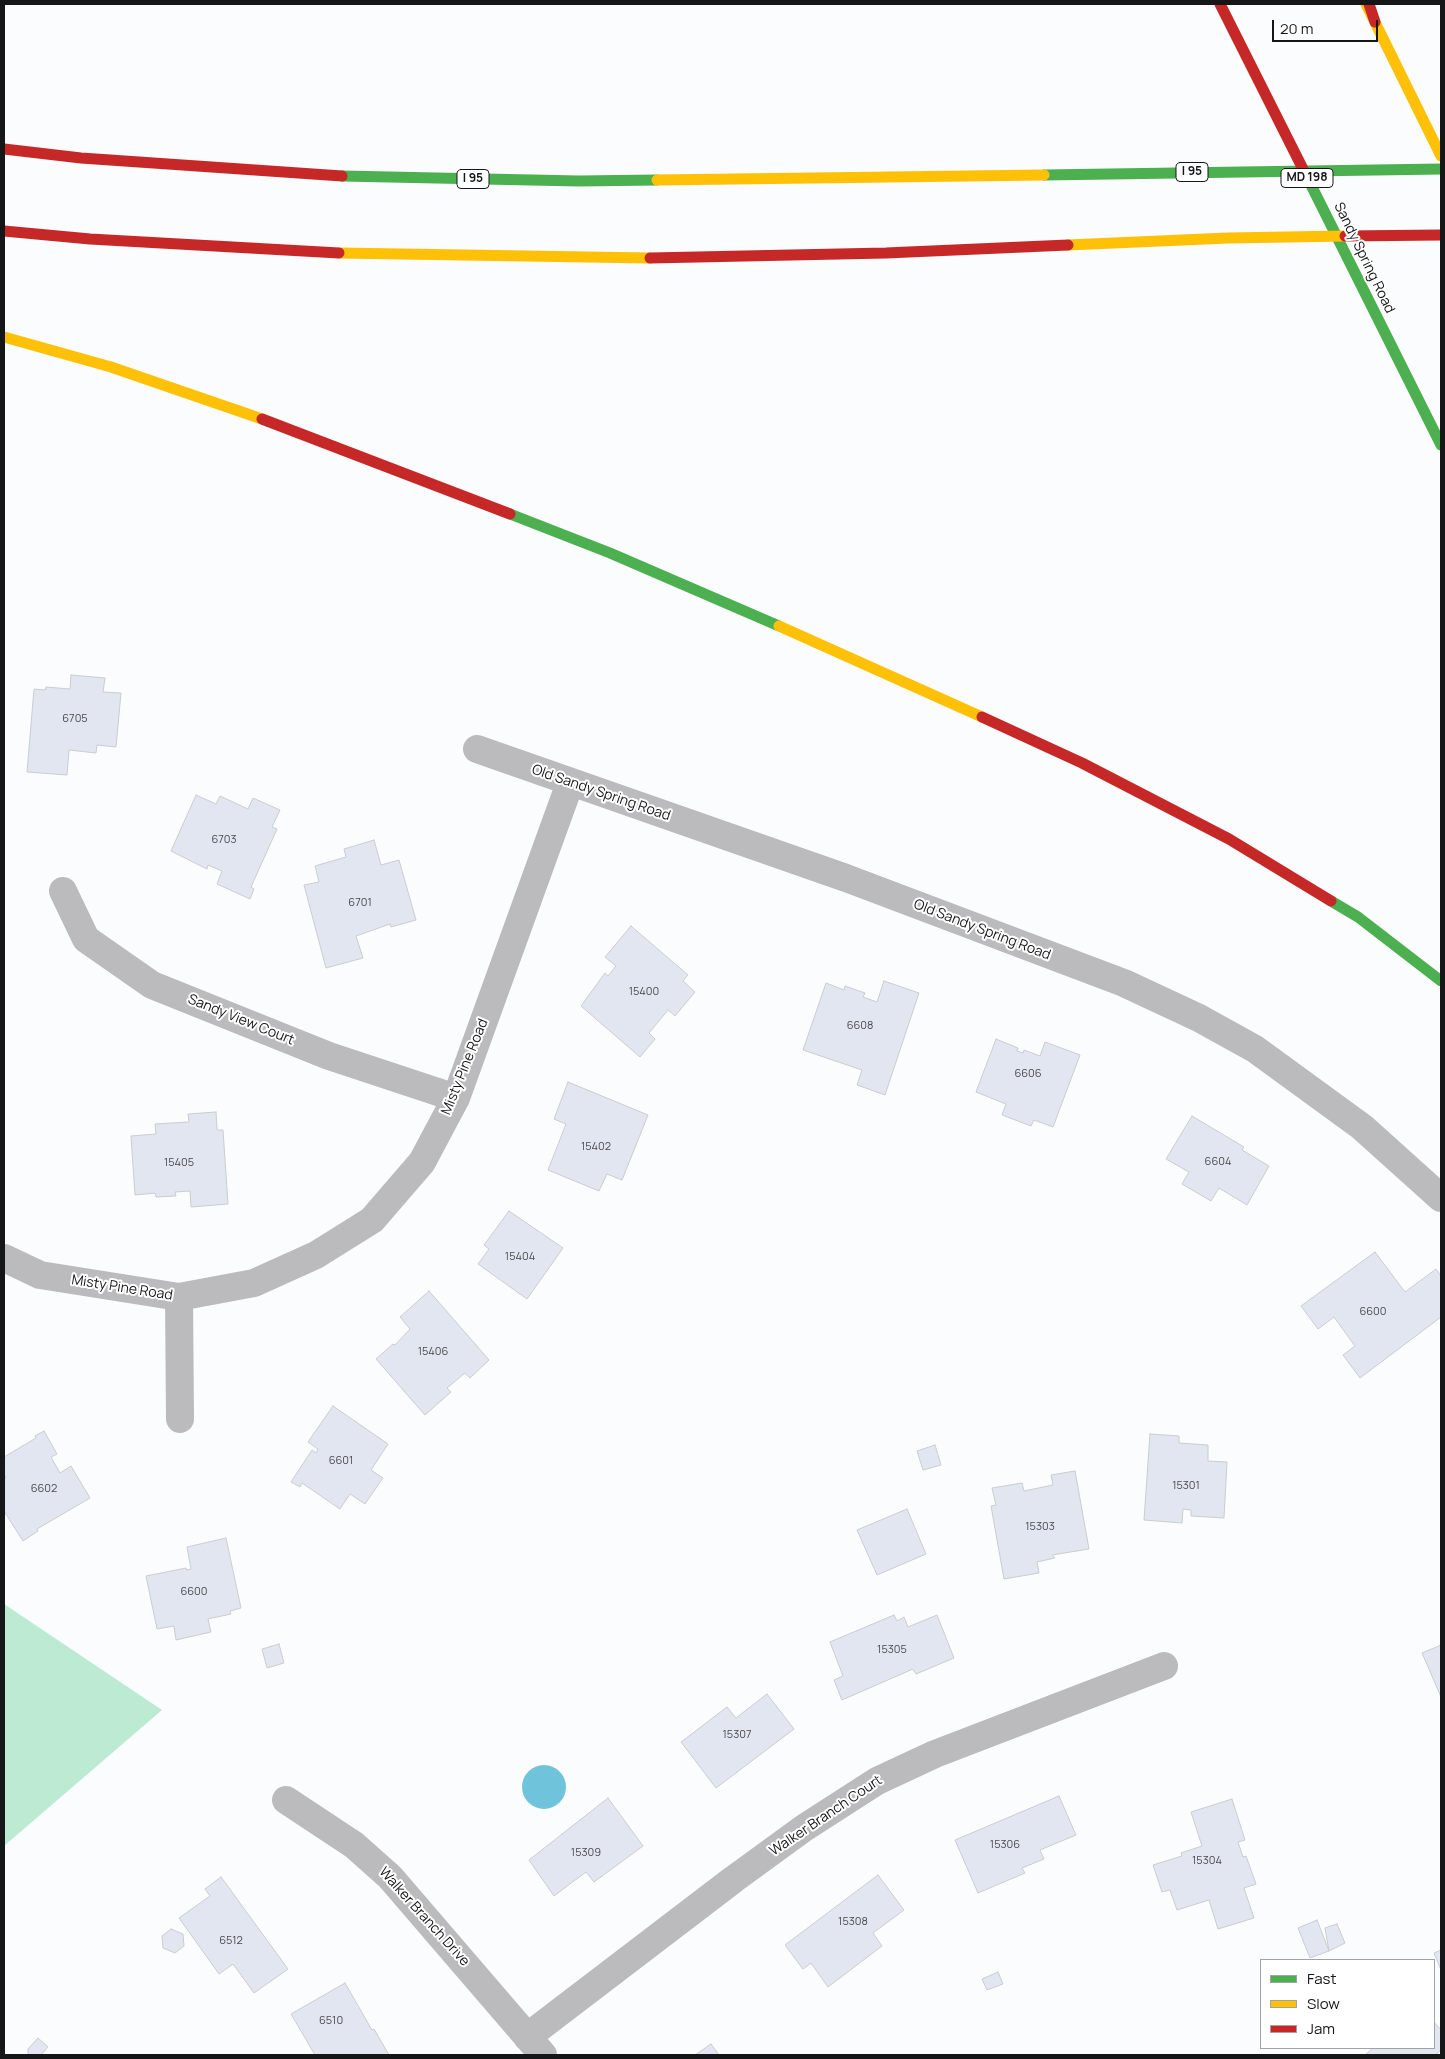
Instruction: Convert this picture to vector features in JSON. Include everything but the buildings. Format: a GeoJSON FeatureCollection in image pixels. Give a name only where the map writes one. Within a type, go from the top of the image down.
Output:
{"type":"FeatureCollection","features":[{"type":"Feature","properties":{"kind":"main road","name":"Sandy Spring Road"},"geometry":{"type":"LineString","coordinates":[[1220,4],[1441,445]]}},
{"type":"Feature","properties":{"kind":"main road"},"geometry":{"type":"LineString","coordinates":[[1367,4],[1441,156]]}},
{"type":"Feature","properties":{"kind":"main road","name":"I 95"},"geometry":{"type":"LineString","coordinates":[[4,150],[81,158],[310,175],[579,181],[1441,169]]}},
{"type":"Feature","properties":{"kind":"main road"},"geometry":{"type":"LineString","coordinates":[[4,231],[90,239],[322,253],[674,258],[886,252],[1228,238],[1441,236]]}},
{"type":"Feature","properties":{"kind":"main road"},"geometry":{"type":"LineString","coordinates":[[4,337],[112,367],[272,423],[610,552],[834,650],[1082,763],[1229,839],[1358,917],[1441,980]]}},
{"type":"Feature","properties":{"kind":"street","name":"Old Sandy Spring Road"},"geometry":{"type":"LineString","coordinates":[[477,749],[846,878],[1124,983],[1198,1018],[1256,1049],[1362,1127],[1441,1198]]}},
{"type":"Feature","properties":{"kind":"street","name":"Misty Pine Road"},"geometry":{"type":"LineString","coordinates":[[4,1258],[40,1275],[179,1297],[254,1284],[316,1255],[372,1220],[422,1162],[456,1098],[570,783]]}},
{"type":"Feature","properties":{"kind":"street","name":"Sandy View Court"},"geometry":{"type":"LineString","coordinates":[[63,891],[86,939],[152,985],[329,1056],[456,1098]]}},
{"type":"Feature","properties":{"kind":"street"},"geometry":{"type":"LineString","coordinates":[[179,1297],[180,1419]]}},
{"type":"Feature","properties":{"kind":"street","name":"Walker Branch Court"},"geometry":{"type":"LineString","coordinates":[[535,2046],[734,1879],[804,1828],[877,1781],[935,1754],[1164,1666]]}},
{"type":"Feature","properties":{"kind":"street","name":"Walker Branch Drive"},"geometry":{"type":"LineString","coordinates":[[286,1800],[354,1845],[390,1877],[535,2046]]}},
{"type":"Feature","properties":{"kind":"green space"},"geometry":{"type":"Polygon","coordinates":[[[4,1604],[162,1710],[4,1846],[4,1604]]]}},
{"type":"Feature","properties":{"kind":"water"},"geometry":{"type":"Polygon","coordinates":[[[540,1765],[548,1765],[560,1771],[566,1787],[560,1803],[548,1809],[540,1809],[528,1803],[522,1791],[522,1783],[528,1771],[540,1765]]]}},
{"type":"Feature","properties":{"kind":"traffic: fast"},"geometry":{"type":"LineString","coordinates":[[1044,175],[1441,169]]}},
{"type":"Feature","properties":{"kind":"traffic: fast"},"geometry":{"type":"LineString","coordinates":[[342,176],[579,181],[657,180]]}},
{"type":"Feature","properties":{"kind":"traffic: fast"},"geometry":{"type":"LineString","coordinates":[[1308,179],[1441,445]]}},
{"type":"Feature","properties":{"kind":"traffic: fast"},"geometry":{"type":"LineString","coordinates":[[510,514],[610,553],[779,626]]}},
{"type":"Feature","properties":{"kind":"traffic: fast"},"geometry":{"type":"LineString","coordinates":[[1331,901],[1358,917],[1441,981]]}},
{"type":"Feature","properties":{"kind":"traffic: slow"},"geometry":{"type":"LineString","coordinates":[[1366,4],[1441,156]]}},
{"type":"Feature","properties":{"kind":"traffic: slow"},"geometry":{"type":"LineString","coordinates":[[657,180],[1044,175]]}},
{"type":"Feature","properties":{"kind":"traffic: slow"},"geometry":{"type":"LineString","coordinates":[[1068,245],[1228,238],[1345,236]]}},
{"type":"Feature","properties":{"kind":"traffic: slow"},"geometry":{"type":"LineString","coordinates":[[339,253],[650,258]]}},
{"type":"Feature","properties":{"kind":"traffic: slow"},"geometry":{"type":"LineString","coordinates":[[4,337],[111,367],[262,419]]}},
{"type":"Feature","properties":{"kind":"traffic: slow"},"geometry":{"type":"LineString","coordinates":[[779,626],[982,717]]}},
{"type":"Feature","properties":{"kind":"traffic: jam"},"geometry":{"type":"LineString","coordinates":[[1220,4],[1308,179]]}},
{"type":"Feature","properties":{"kind":"traffic: jam"},"geometry":{"type":"LineString","coordinates":[[1369,4],[1375,22]]}},
{"type":"Feature","properties":{"kind":"traffic: jam"},"geometry":{"type":"LineString","coordinates":[[4,149],[81,158],[342,176]]}},
{"type":"Feature","properties":{"kind":"traffic: jam"},"geometry":{"type":"LineString","coordinates":[[4,231],[90,239],[339,253]]}},
{"type":"Feature","properties":{"kind":"traffic: jam"},"geometry":{"type":"LineString","coordinates":[[1345,236],[1441,235]]}},
{"type":"Feature","properties":{"kind":"traffic: jam"},"geometry":{"type":"LineString","coordinates":[[650,258],[886,253],[1068,245]]}},
{"type":"Feature","properties":{"kind":"traffic: jam"},"geometry":{"type":"LineString","coordinates":[[262,419],[510,514]]}},
{"type":"Feature","properties":{"kind":"traffic: jam"},"geometry":{"type":"LineString","coordinates":[[982,717],[1082,763],[1229,839],[1331,901]]}}]}
